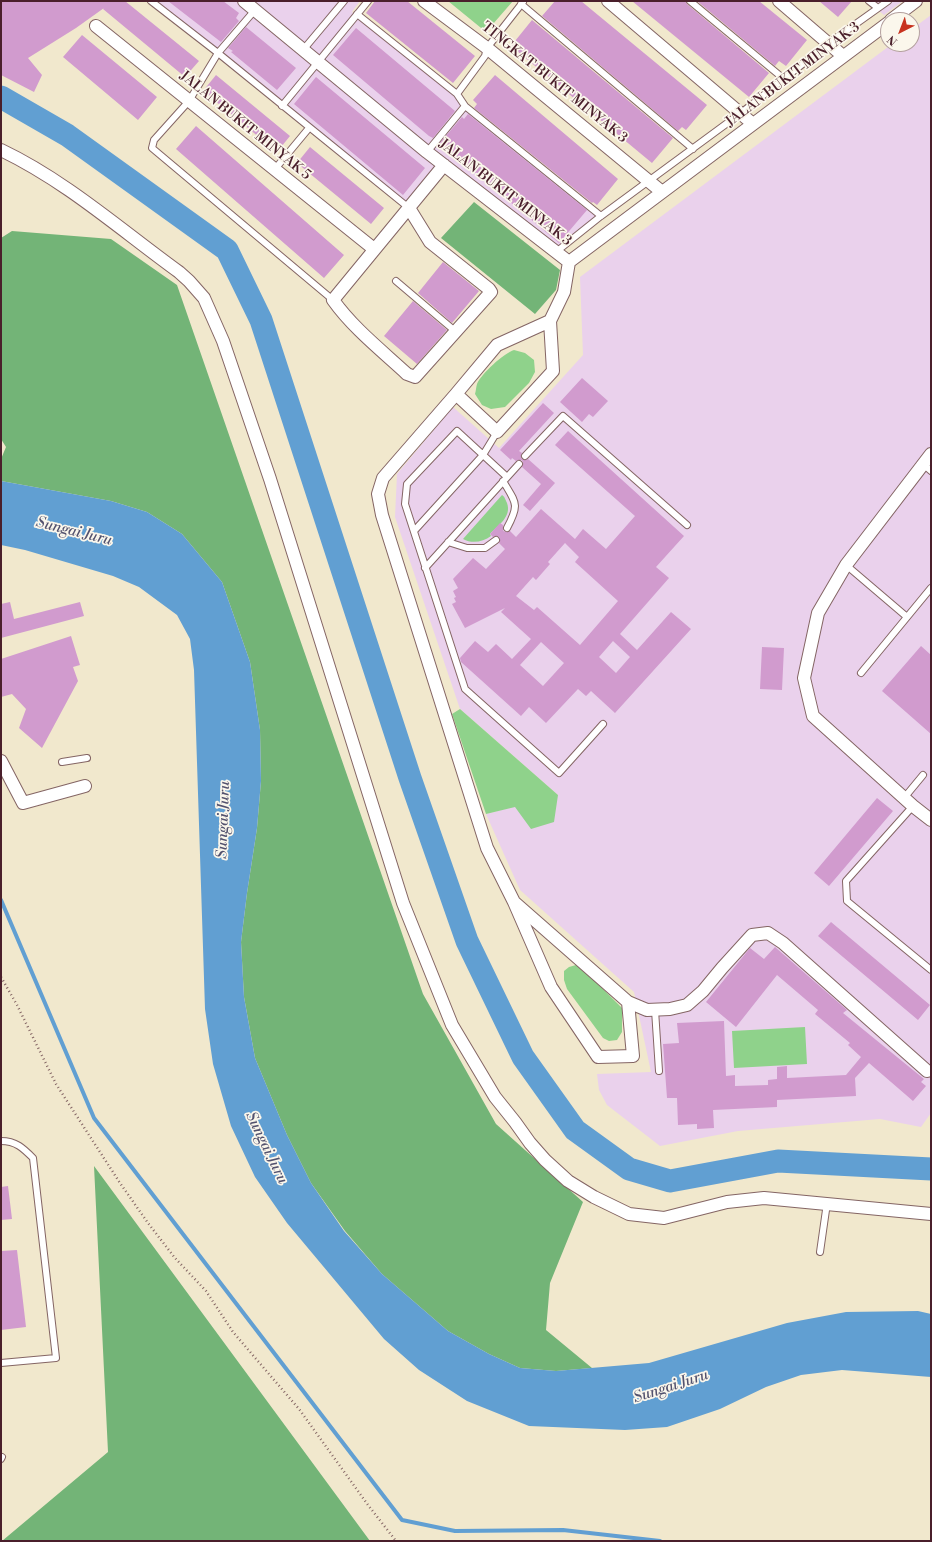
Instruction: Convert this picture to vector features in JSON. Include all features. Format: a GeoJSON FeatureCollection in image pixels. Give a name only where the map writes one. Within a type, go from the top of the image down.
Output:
{"type":"FeatureCollection","features":[{"type":"Feature","properties":{"kind":"street","name":"JALAN BUKIT MINYAK 3"},"geometry":{"type":"LineString","coordinates":[[244,1],[427,152],[569,262],[880,28]]}},
{"type":"Feature","properties":{"kind":"street","name":"TINGKAT BUKIT MINYAK 3"},"geometry":{"type":"LineString","coordinates":[[424,1],[487,48],[662,192]]}},
{"type":"Feature","properties":{"kind":"street"},"geometry":{"type":"LineString","coordinates":[[608,1],[753,124]]}},
{"type":"Feature","properties":{"kind":"street"},"geometry":{"type":"LineString","coordinates":[[779,1],[843,56]]}},
{"type":"Feature","properties":{"kind":"street"},"geometry":{"type":"LineString","coordinates":[[902,12],[916,1]]}},
{"type":"Feature","properties":{"kind":"street","name":"JALAN BUKIT MINYAK 5"},"geometry":{"type":"LineString","coordinates":[[96,26],[374,249]]}},
{"type":"Feature","properties":{"kind":"street"},"geometry":{"type":"LineString","coordinates":[[1,150],[22,160],[58,182],[179,272],[204,298],[223,341],[267,472],[403,903],[452,1025],[495,1097],[530,1143],[545,1160],[568,1181],[594,1197],[628,1214],[664,1218],[727,1202],[764,1198],[931,1214]]}},
{"type":"Feature","properties":{"kind":"street"},"geometry":{"type":"LineString","coordinates":[[409,208],[430,242],[491,292],[415,377],[407,374],[356,328],[342,314],[332,300],[444,165]]}},
{"type":"Feature","properties":{"kind":"street"},"geometry":{"type":"LineString","coordinates":[[456,394],[497,432],[554,371],[550,321],[564,292],[569,262]]}},
{"type":"Feature","properties":{"kind":"street"},"geometry":{"type":"LineString","coordinates":[[550,321],[497,345],[383,478],[378,494],[382,515],[487,848],[514,902],[550,987],[598,1057],[633,1056],[628,1002]]}},
{"type":"Feature","properties":{"kind":"street"},"geometry":{"type":"LineString","coordinates":[[931,454],[927,467],[846,565],[818,613],[804,678],[813,716],[908,802],[931,820]]}},
{"type":"Feature","properties":{"kind":"street"},"geometry":{"type":"LineString","coordinates":[[1,761],[23,802],[85,786]]}},
{"type":"Feature","properties":{"kind":"street"},"geometry":{"type":"LineString","coordinates":[[514,902],[628,1002],[647,1010],[670,1009],[687,1005],[703,991],[752,935],[768,933],[783,943],[927,1071]]}},
{"type":"Feature","properties":{"kind":"lane"},"geometry":{"type":"LineString","coordinates":[[151,1],[218,53],[409,208]]}},
{"type":"Feature","properties":{"kind":"lane"},"geometry":{"type":"LineString","coordinates":[[303,50],[344,1]]}},
{"type":"Feature","properties":{"kind":"lane"},"geometry":{"type":"LineString","coordinates":[[282,106],[368,1]]}},
{"type":"Feature","properties":{"kind":"lane"},"geometry":{"type":"LineString","coordinates":[[690,1],[784,79]]}},
{"type":"Feature","properties":{"kind":"lane"},"geometry":{"type":"LineString","coordinates":[[869,1],[878,8]]}},
{"type":"Feature","properties":{"kind":"lane"},"geometry":{"type":"LineString","coordinates":[[556,252],[601,216],[741,113],[829,43],[888,1]]}},
{"type":"Feature","properties":{"kind":"lane"},"geometry":{"type":"LineString","coordinates":[[457,94],[485,56],[487,48],[523,3],[693,149]]}},
{"type":"Feature","properties":{"kind":"lane"},"geometry":{"type":"LineString","coordinates":[[255,10],[218,53],[189,101],[154,140],[152,148],[332,300]]}},
{"type":"Feature","properties":{"kind":"lane"},"geometry":{"type":"LineString","coordinates":[[357,14],[457,94],[464,106],[601,216]]}},
{"type":"Feature","properties":{"kind":"lane"},"geometry":{"type":"LineString","coordinates":[[427,152],[464,106]]}},
{"type":"Feature","properties":{"kind":"lane"},"geometry":{"type":"LineString","coordinates":[[275,169],[309,128]]}},
{"type":"Feature","properties":{"kind":"lane"},"geometry":{"type":"LineString","coordinates":[[396,281],[455,331]]}},
{"type":"Feature","properties":{"kind":"lane"},"geometry":{"type":"LineString","coordinates":[[526,456],[563,416],[687,525]]}},
{"type":"Feature","properties":{"kind":"lane"},"geometry":{"type":"LineString","coordinates":[[507,528],[515,513],[514,501],[505,479],[483,455],[457,431],[407,484],[405,504],[465,689],[559,773],[603,724]]}},
{"type":"Feature","properties":{"kind":"lane"},"geometry":{"type":"LineString","coordinates":[[414,531],[483,455],[497,432]]}},
{"type":"Feature","properties":{"kind":"lane"},"geometry":{"type":"LineString","coordinates":[[425,568],[519,464]]}},
{"type":"Feature","properties":{"kind":"lane"},"geometry":{"type":"LineString","coordinates":[[448,542],[468,548],[485,548],[496,540]]}},
{"type":"Feature","properties":{"kind":"lane"},"geometry":{"type":"LineString","coordinates":[[846,565],[907,617]]}},
{"type":"Feature","properties":{"kind":"lane"},"geometry":{"type":"LineString","coordinates":[[861,673],[931,588]]}},
{"type":"Feature","properties":{"kind":"lane"},"geometry":{"type":"LineString","coordinates":[[62,762],[87,758]]}},
{"type":"Feature","properties":{"kind":"lane"},"geometry":{"type":"LineString","coordinates":[[923,775],[908,802],[846,881],[847,901],[931,970]]}},
{"type":"Feature","properties":{"kind":"lane"},"geometry":{"type":"LineString","coordinates":[[655,1010],[659,1071]]}},
{"type":"Feature","properties":{"kind":"lane"},"geometry":{"type":"LineString","coordinates":[[1,1141],[9,1141],[22,1147],[33,1158],[56,1358],[1,1363]]}},
{"type":"Feature","properties":{"kind":"lane"},"geometry":{"type":"LineString","coordinates":[[820,1252],[827,1203]]}},
{"type":"Feature","properties":{"kind":"path"},"geometry":{"type":"LineString","coordinates":[[1,977],[17,1005],[56,1084],[120,1183],[148,1223],[175,1258],[206,1291],[233,1332],[299,1409],[368,1505],[396,1541]]}},
{"type":"Feature","properties":{"kind":"shaded area"},"geometry":{"type":"Polygon","coordinates":[[[156,1],[360,1],[352,12],[601,216],[556,252],[444,165],[409,208],[156,1]]]}},
{"type":"Feature","properties":{"kind":"shaded area"},"geometry":{"type":"Polygon","coordinates":[[[867,1],[903,1],[888,12],[880,12],[867,1]]]}},
{"type":"Feature","properties":{"kind":"shaded area"},"geometry":{"type":"Polygon","coordinates":[[[931,15],[931,1113],[921,1127],[880,1119],[738,1131],[660,1146],[607,1105],[599,1090],[597,1074],[651,1072],[634,992],[520,890],[486,814],[558,795],[460,709],[395,517],[397,474],[453,407],[499,448],[583,355],[580,277],[881,52],[920,52],[920,23],[931,15]]]}},
{"type":"Feature","properties":{"kind":"green space"},"geometry":{"type":"Polygon","coordinates":[[[448,1],[513,1],[486,32],[448,1]]]}},
{"type":"Feature","properties":{"kind":"green space"},"geometry":{"type":"Polygon","coordinates":[[[474,202],[560,270],[556,290],[535,314],[441,238],[474,202]]]}},
{"type":"Feature","properties":{"kind":"green space"},"geometry":{"type":"Polygon","coordinates":[[[12,231],[111,239],[177,285],[423,994],[496,1124],[583,1202],[550,1283],[546,1330],[592,1368],[556,1371],[520,1368],[489,1354],[448,1331],[382,1274],[345,1231],[311,1183],[287,1135],[255,1058],[244,997],[241,942],[257,828],[261,781],[260,730],[250,662],[222,582],[182,534],[147,512],[111,501],[1,481],[1,459],[6,447],[1,439],[1,238],[12,231]]]}},
{"type":"Feature","properties":{"kind":"green space"},"geometry":{"type":"Polygon","coordinates":[[[514,350],[525,353],[534,360],[535,372],[529,383],[505,407],[491,409],[482,405],[475,394],[479,380],[499,359],[514,350]]]}},
{"type":"Feature","properties":{"kind":"green space"},"geometry":{"type":"Polygon","coordinates":[[[502,495],[507,503],[508,512],[506,517],[490,534],[491,536],[485,540],[477,542],[466,541],[463,539],[502,495]]]}},
{"type":"Feature","properties":{"kind":"green space"},"geometry":{"type":"Polygon","coordinates":[[[460,709],[558,795],[554,822],[531,829],[515,807],[486,814],[452,714],[460,709]]]}},
{"type":"Feature","properties":{"kind":"green space"},"geometry":{"type":"Polygon","coordinates":[[[576,965],[581,967],[622,1008],[622,1032],[617,1040],[609,1041],[603,1038],[567,989],[564,980],[564,971],[569,967],[576,965]]]}},
{"type":"Feature","properties":{"kind":"green space"},"geometry":{"type":"Polygon","coordinates":[[[805,1027],[807,1064],[734,1068],[732,1031],[805,1027]]]}},
{"type":"Feature","properties":{"kind":"green space"},"geometry":{"type":"Polygon","coordinates":[[[94,1166],[370,1541],[2,1541],[108,1452],[94,1166]]]}},
{"type":"Feature","properties":{"kind":"water","name":"Sungai Juru"},"geometry":{"type":"Polygon","coordinates":[[[1,481],[111,501],[147,512],[182,534],[222,582],[250,662],[260,730],[261,781],[257,828],[241,942],[244,997],[255,1058],[287,1135],[311,1183],[344,1231],[382,1274],[448,1331],[489,1354],[520,1368],[556,1371],[649,1363],[787,1323],[846,1312],[918,1311],[931,1314],[931,1377],[842,1370],[801,1375],[766,1387],[720,1409],[667,1427],[625,1430],[529,1426],[467,1401],[419,1370],[384,1339],[287,1223],[255,1177],[231,1126],[213,1064],[205,1009],[194,670],[190,639],[177,615],[139,587],[113,576],[25,550],[1,545],[1,481]]]}},
{"type":"Feature","properties":{"kind":"building"},"geometry":{"type":"Polygon","coordinates":[[[1,1],[125,1],[199,61],[185,77],[103,9],[104,8],[76,28],[28,58],[42,75],[34,92],[1,75],[1,1]]]}},
{"type":"Feature","properties":{"kind":"building"},"geometry":{"type":"Polygon","coordinates":[[[168,1],[223,1],[239,13],[236,18],[239,21],[221,42],[168,1]]]}},
{"type":"Feature","properties":{"kind":"building"},"geometry":{"type":"Polygon","coordinates":[[[375,1],[407,1],[475,56],[453,83],[366,13],[375,1]]]}},
{"type":"Feature","properties":{"kind":"building"},"geometry":{"type":"Polygon","coordinates":[[[555,1],[581,1],[707,105],[686,130],[682,127],[678,131],[542,16],[555,1]]]}},
{"type":"Feature","properties":{"kind":"building"},"geometry":{"type":"Polygon","coordinates":[[[632,1],[686,1],[687,4],[769,73],[749,97],[632,1]]]}},
{"type":"Feature","properties":{"kind":"building"},"geometry":{"type":"Polygon","coordinates":[[[697,1],[759,1],[807,40],[786,66],[779,61],[775,66],[697,1]]]}},
{"type":"Feature","properties":{"kind":"building"},"geometry":{"type":"Polygon","coordinates":[[[819,1],[852,1],[838,17],[819,1]]]}},
{"type":"Feature","properties":{"kind":"building"},"geometry":{"type":"Polygon","coordinates":[[[532,20],[673,138],[652,163],[511,46],[532,20]]]}},
{"type":"Feature","properties":{"kind":"building"},"geometry":{"type":"Polygon","coordinates":[[[246,27],[296,68],[277,90],[228,48],[246,27]]]}},
{"type":"Feature","properties":{"kind":"building"},"geometry":{"type":"Polygon","coordinates":[[[356,28],[455,111],[433,138],[333,55],[356,28]]]}},
{"type":"Feature","properties":{"kind":"building"},"geometry":{"type":"Polygon","coordinates":[[[82,35],[157,97],[138,120],[63,57],[82,35]]]}},
{"type":"Feature","properties":{"kind":"building"},"geometry":{"type":"Polygon","coordinates":[[[216,75],[290,136],[277,152],[203,91],[216,75]]]}},
{"type":"Feature","properties":{"kind":"building"},"geometry":{"type":"Polygon","coordinates":[[[495,75],[618,179],[597,205],[593,202],[592,203],[474,108],[477,104],[473,100],[495,75]]]}},
{"type":"Feature","properties":{"kind":"building"},"geometry":{"type":"Polygon","coordinates":[[[316,77],[425,168],[403,195],[294,104],[316,77]]]}},
{"type":"Feature","properties":{"kind":"building"},"geometry":{"type":"Polygon","coordinates":[[[468,114],[587,210],[559,243],[440,143],[462,117],[464,119],[468,114]]]}},
{"type":"Feature","properties":{"kind":"building"},"geometry":{"type":"Polygon","coordinates":[[[196,126],[344,255],[324,278],[176,149],[196,126]]]}},
{"type":"Feature","properties":{"kind":"building"},"geometry":{"type":"Polygon","coordinates":[[[310,147],[384,208],[371,224],[297,163],[310,147]]]}},
{"type":"Feature","properties":{"kind":"building"},"geometry":{"type":"Polygon","coordinates":[[[443,262],[479,291],[452,323],[418,293],[443,262]]]}},
{"type":"Feature","properties":{"kind":"building"},"geometry":{"type":"Polygon","coordinates":[[[413,301],[447,330],[417,364],[384,336],[413,301]]]}},
{"type":"Feature","properties":{"kind":"building"},"geometry":{"type":"Polygon","coordinates":[[[582,378],[608,401],[593,417],[589,414],[582,422],[560,402],[582,378]]]}},
{"type":"Feature","properties":{"kind":"building"},"geometry":{"type":"Polygon","coordinates":[[[543,403],[554,413],[519,451],[522,453],[522,459],[528,459],[555,483],[530,511],[523,505],[541,484],[522,467],[522,460],[516,461],[512,458],[511,460],[500,450],[543,403]]]}},
{"type":"Feature","properties":{"kind":"building"},"geometry":{"type":"Polygon","coordinates":[[[568,431],[684,536],[656,567],[669,578],[620,634],[637,650],[671,612],[691,629],[615,713],[591,691],[586,696],[578,689],[546,723],[529,707],[521,716],[461,662],[460,658],[475,641],[488,652],[496,644],[512,659],[531,639],[501,612],[505,608],[465,628],[452,604],[456,602],[454,598],[456,597],[453,591],[458,588],[453,579],[473,558],[486,569],[505,549],[499,543],[499,537],[493,537],[490,534],[500,523],[503,525],[503,531],[510,531],[516,537],[541,509],[575,539],[583,529],[606,549],[635,516],[555,445],[568,431]],[[565,543],[548,562],[550,564],[536,580],[533,577],[516,596],[534,610],[537,607],[580,645],[618,601],[575,562],[579,557],[565,543]],[[613,641],[599,657],[616,673],[630,657],[613,641]],[[541,642],[520,665],[543,686],[564,663],[541,642]]]}},
{"type":"Feature","properties":{"kind":"building"},"geometry":{"type":"Polygon","coordinates":[[[10,602],[14,619],[80,602],[84,616],[1,638],[1,604],[10,602]]]}},
{"type":"Feature","properties":{"kind":"building"},"geometry":{"type":"Polygon","coordinates":[[[71,636],[80,665],[73,667],[78,681],[42,748],[19,728],[26,709],[12,694],[1,697],[1,659],[71,636]]]}},
{"type":"Feature","properties":{"kind":"building"},"geometry":{"type":"Polygon","coordinates":[[[921,646],[931,655],[931,734],[882,691],[921,646]]]}},
{"type":"Feature","properties":{"kind":"building"},"geometry":{"type":"Polygon","coordinates":[[[762,647],[784,648],[782,690],[760,689],[762,647]]]}},
{"type":"Feature","properties":{"kind":"building"},"geometry":{"type":"Polygon","coordinates":[[[877,798],[893,811],[829,886],[814,873],[877,798]]]}},
{"type":"Feature","properties":{"kind":"building"},"geometry":{"type":"Polygon","coordinates":[[[831,922],[930,1005],[918,1020],[818,936],[831,922]]]}},
{"type":"Feature","properties":{"kind":"building"},"geometry":{"type":"Polygon","coordinates":[[[775,947],[847,1010],[843,1013],[924,1079],[921,1082],[926,1086],[913,1101],[869,1063],[855,1078],[856,1096],[777,1100],[777,1107],[713,1110],[714,1128],[697,1129],[697,1124],[678,1125],[677,1098],[667,1098],[663,1044],[679,1043],[677,1023],[724,1021],[726,1076],[735,1075],[735,1086],[768,1085],[768,1080],[777,1079],[777,1067],[787,1066],[787,1078],[846,1075],[861,1057],[848,1045],[850,1043],[815,1014],[818,1010],[777,975],[736,1027],[706,1002],[750,948],[764,959],[775,947]]]}},
{"type":"Feature","properties":{"kind":"building"},"geometry":{"type":"Polygon","coordinates":[[[8,1186],[12,1219],[1,1220],[1,1187],[8,1186]]]}},
{"type":"Feature","properties":{"kind":"building"},"geometry":{"type":"Polygon","coordinates":[[[17,1250],[26,1327],[1,1330],[1,1251],[17,1250]]]}},
{"type":"Feature","properties":{"kind":"waterway"},"geometry":{"type":"LineString","coordinates":[[1,97],[67,135],[227,250],[261,320],[410,778],[467,941],[523,1057],[575,1130],[629,1169],[670,1181],[778,1161],[931,1169]]}},
{"type":"Feature","properties":{"kind":"waterway"},"geometry":{"type":"LineString","coordinates":[[1,900],[94,1118],[402,1520],[455,1531],[563,1530],[660,1541]]}}]}
